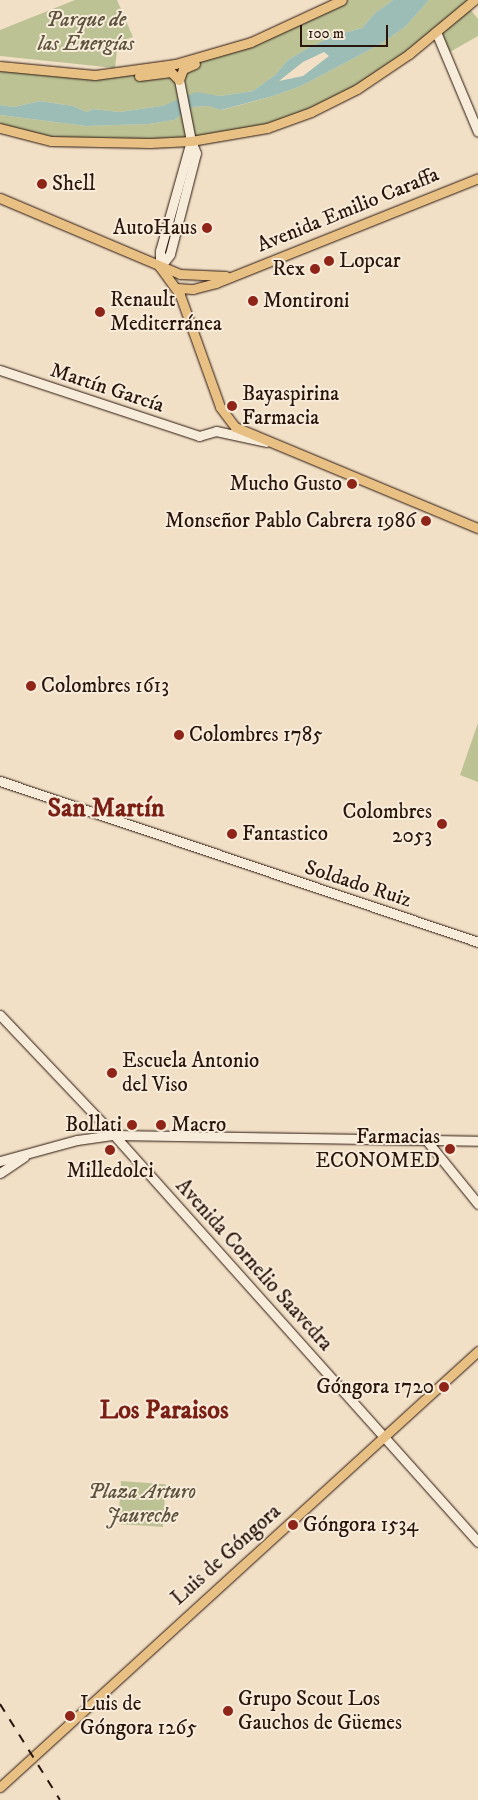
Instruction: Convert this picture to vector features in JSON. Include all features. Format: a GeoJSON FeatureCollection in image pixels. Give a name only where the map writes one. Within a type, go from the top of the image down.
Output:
{"type":"FeatureCollection","features":[{"type":"Feature","properties":{"kind":"main road"},"geometry":{"type":"LineString","coordinates":[[94,75],[175,64],[236,47],[342,0]]}},
{"type":"Feature","properties":{"kind":"main road"},"geometry":{"type":"LineString","coordinates":[[0,128],[51,141],[190,137],[267,128],[311,112],[385,71],[474,0]]}},
{"type":"Feature","properties":{"kind":"main road"},"geometry":{"type":"LineString","coordinates":[[316,12],[309,20],[246,50],[186,66],[179,78],[190,137],[160,251],[160,267],[176,288],[184,305],[224,416],[235,427],[266,442],[478,528]]}},
{"type":"Feature","properties":{"kind":"main road"},"geometry":{"type":"LineString","coordinates":[[436,32],[478,132]]}},
{"type":"Feature","properties":{"kind":"main road"},"geometry":{"type":"LineString","coordinates":[[0,66],[118,78],[166,72],[179,78]]}},
{"type":"Feature","properties":{"kind":"main road","name":"Avenida Emilio Caraffa"},"geometry":{"type":"LineString","coordinates":[[176,288],[194,289],[231,276],[478,178]]}},
{"type":"Feature","properties":{"kind":"main road","name":"Avenida Emilio Caraffa"},"geometry":{"type":"LineString","coordinates":[[0,198],[160,267],[194,277],[231,276]]}},
{"type":"Feature","properties":{"kind":"main road"},"geometry":{"type":"LineString","coordinates":[[184,305],[194,289]]}},
{"type":"Feature","properties":{"kind":"main road","name":"Martín García"},"geometry":{"type":"LineString","coordinates":[[0,370],[204,436],[216,431],[266,442]]}},
{"type":"Feature","properties":{"kind":"main road","name":"Soldado Ruiz"},"geometry":{"type":"LineString","coordinates":[[0,781],[478,942]]}},
{"type":"Feature","properties":{"kind":"main road","name":"Avenida Cornelio Saavedra"},"geometry":{"type":"LineString","coordinates":[[0,1015],[114,1135],[478,1542]]}},
{"type":"Feature","properties":{"kind":"main road"},"geometry":{"type":"LineString","coordinates":[[0,1161],[33,1151],[114,1135],[478,1141]]}},
{"type":"Feature","properties":{"kind":"main road"},"geometry":{"type":"LineString","coordinates":[[427,1141],[478,1204]]}},
{"type":"Feature","properties":{"kind":"main road"},"geometry":{"type":"LineString","coordinates":[[0,1173],[33,1151]]}},
{"type":"Feature","properties":{"kind":"main road","name":"Luis de Góngora"},"geometry":{"type":"LineString","coordinates":[[0,1787],[478,1351]]}},
{"type":"Feature","properties":{"kind":"green space","name":"Parque de las Energías"},"geometry":{"type":"Polygon","coordinates":[[[75,0],[117,0],[133,37],[118,42],[115,68],[0,56],[0,30],[75,0]]]}},
{"type":"Feature","properties":{"kind":"green space"},"geometry":{"type":"Polygon","coordinates":[[[342,0],[393,0],[375,13],[362,28],[333,36],[288,60],[275,75],[253,91],[220,96],[196,93],[162,106],[119,112],[93,109],[87,112],[73,106],[40,101],[14,107],[0,105],[0,66],[118,74],[236,47],[342,0]]]}},
{"type":"Feature","properties":{"kind":"green space"},"geometry":{"type":"Polygon","coordinates":[[[429,0],[474,0],[385,71],[287,122],[191,141],[51,141],[0,128],[0,115],[86,126],[149,124],[174,120],[192,107],[208,106],[222,110],[273,96],[301,86],[379,45],[405,27],[429,0]]]}},
{"type":"Feature","properties":{"kind":"green space"},"geometry":{"type":"Polygon","coordinates":[[[470,9],[478,19],[478,36],[450,52],[440,33],[470,9]]]}},
{"type":"Feature","properties":{"kind":"green space"},"geometry":{"type":"Polygon","coordinates":[[[478,723],[478,782],[460,775],[478,723]]]}},
{"type":"Feature","properties":{"kind":"green space","name":"Plaza Arturo Jaureche"},"geometry":{"type":"Polygon","coordinates":[[[121,1481],[166,1484],[163,1527],[118,1524],[121,1481]]]}},
{"type":"Feature","properties":{"kind":"water"},"geometry":{"type":"Polygon","coordinates":[[[393,0],[429,0],[405,27],[379,45],[301,86],[273,96],[221,110],[208,106],[192,107],[174,120],[149,124],[86,126],[0,115],[0,105],[14,107],[40,101],[73,106],[87,112],[93,109],[119,112],[162,106],[196,92],[220,96],[253,91],[275,75],[288,60],[333,36],[362,28],[375,13],[393,0]],[[324,52],[303,62],[279,81],[303,76],[329,56],[324,52]]]}},
{"type":"Feature","properties":{"kind":"railway"},"geometry":{"type":"LineString","coordinates":[[0,1704],[60,1800]]}},
{"type":"Feature","properties":{"kind":"place","name":"Shell"},"geometry":{"type":"Point","coordinates":[42,184]}},
{"type":"Feature","properties":{"kind":"place","name":"AutoHaus"},"geometry":{"type":"Point","coordinates":[207,228]}},
{"type":"Feature","properties":{"kind":"place","name":"Lopcar"},"geometry":{"type":"Point","coordinates":[329,261]}},
{"type":"Feature","properties":{"kind":"place","name":"Rex"},"geometry":{"type":"Point","coordinates":[315,269]}},
{"type":"Feature","properties":{"kind":"place","name":"Montironi"},"geometry":{"type":"Point","coordinates":[253,301]}},
{"type":"Feature","properties":{"kind":"place","name":"Renault Mediterránea"},"geometry":{"type":"Point","coordinates":[100,312]}},
{"type":"Feature","properties":{"kind":"place","name":"Bayaspirina Farmacia"},"geometry":{"type":"Point","coordinates":[232,406]}},
{"type":"Feature","properties":{"kind":"place","name":"Mucho Gusto"},"geometry":{"type":"Point","coordinates":[352,484]}},
{"type":"Feature","properties":{"kind":"place","name":"Monseñor Pablo Cabrera 1986"},"geometry":{"type":"Point","coordinates":[426,521]}},
{"type":"Feature","properties":{"kind":"place","name":"Colombres 1613"},"geometry":{"type":"Point","coordinates":[31,686]}},
{"type":"Feature","properties":{"kind":"place","name":"Colombres 1785"},"geometry":{"type":"Point","coordinates":[179,735]}},
{"type":"Feature","properties":{"kind":"place","name":"Colombres 2053"},"geometry":{"type":"Point","coordinates":[442,824]}},
{"type":"Feature","properties":{"kind":"place","name":"Fantastico"},"geometry":{"type":"Point","coordinates":[232,834]}},
{"type":"Feature","properties":{"kind":"place","name":"Escuela Antonio del Viso"},"geometry":{"type":"Point","coordinates":[112,1073]}},
{"type":"Feature","properties":{"kind":"place","name":"Bollati"},"geometry":{"type":"Point","coordinates":[132,1125]}},
{"type":"Feature","properties":{"kind":"place","name":"Macro"},"geometry":{"type":"Point","coordinates":[161,1125]}},
{"type":"Feature","properties":{"kind":"place","name":"Farmacias ECONOMED"},"geometry":{"type":"Point","coordinates":[450,1149]}},
{"type":"Feature","properties":{"kind":"place","name":"Milledolci"},"geometry":{"type":"Point","coordinates":[110,1150]}},
{"type":"Feature","properties":{"kind":"place","name":"Góngora 1720"},"geometry":{"type":"Point","coordinates":[444,1387]}},
{"type":"Feature","properties":{"kind":"place","name":"Góngora 1534"},"geometry":{"type":"Point","coordinates":[293,1525]}},
{"type":"Feature","properties":{"kind":"place","name":"Grupo Scout Los Gauchos de Güemes"},"geometry":{"type":"Point","coordinates":[228,1711]}},
{"type":"Feature","properties":{"kind":"place","name":"Luis de Góngora 1265"},"geometry":{"type":"Point","coordinates":[70,1716]}},
{"type":"Feature","properties":{"kind":"district","name":"San Martín"},"geometry":{"type":"Point","coordinates":[106,809]}},
{"type":"Feature","properties":{"kind":"district","name":"Los Paraisos"},"geometry":{"type":"Point","coordinates":[164,1411]}}]}
